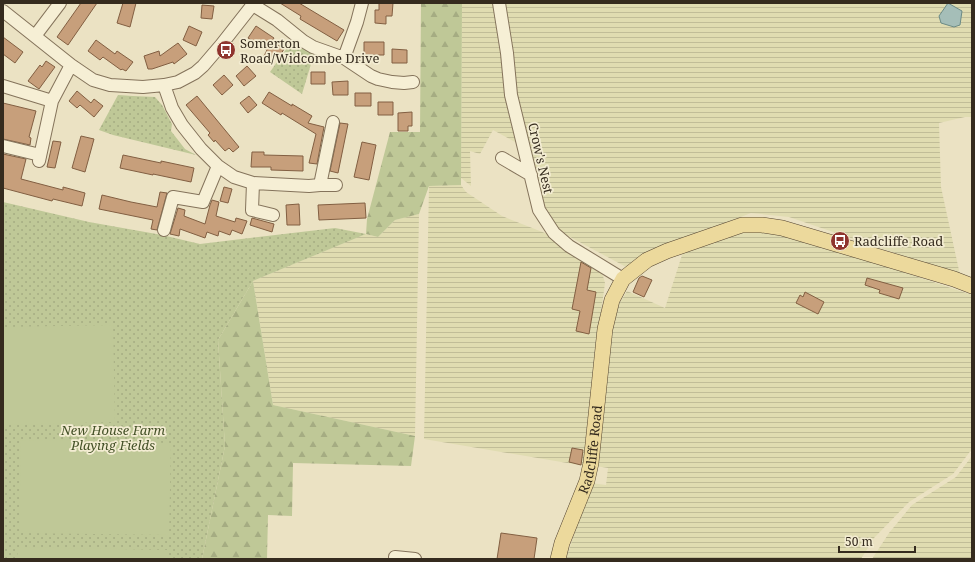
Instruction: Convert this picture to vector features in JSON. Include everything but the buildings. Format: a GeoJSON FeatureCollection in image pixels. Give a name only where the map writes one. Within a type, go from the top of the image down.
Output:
{"type":"FeatureCollection","features":[{"type":"Feature","properties":{"kind":"main road","name":"Radcliffe Road"},"geometry":{"type":"LineString","coordinates":[[558,559],[562,543],[587,481],[591,463],[605,329],[612,300],[623,279],[647,260],[667,251],[742,225],[762,224],[782,228],[954,279],[972,286]]}},
{"type":"Feature","properties":{"kind":"street"},"geometry":{"type":"LineString","coordinates":[[35,36],[60,3]]}},
{"type":"Feature","properties":{"kind":"street"},"geometry":{"type":"LineString","coordinates":[[344,58],[362,3]]}},
{"type":"Feature","properties":{"kind":"street","name":"Crow's Nest"},"geometry":{"type":"LineString","coordinates":[[499,3],[512,95],[539,210],[554,233],[569,246],[623,279]]}},
{"type":"Feature","properties":{"kind":"street"},"geometry":{"type":"LineString","coordinates":[[3,11],[71,65],[93,80],[110,85],[143,87],[164,85],[185,79],[203,66],[253,4],[313,47],[344,58],[378,79],[407,85]]}},
{"type":"Feature","properties":{"kind":"street"},"geometry":{"type":"LineString","coordinates":[[3,146],[40,158],[52,101],[71,65]]}},
{"type":"Feature","properties":{"kind":"street"},"geometry":{"type":"LineString","coordinates":[[164,85],[172,108],[182,125],[201,149],[218,166],[234,177],[253,183],[310,186],[336,185]]}},
{"type":"Feature","properties":{"kind":"street"},"geometry":{"type":"LineString","coordinates":[[3,86],[52,101]]}},
{"type":"Feature","properties":{"kind":"street"},"geometry":{"type":"LineString","coordinates":[[320,185],[333,122]]}},
{"type":"Feature","properties":{"kind":"street"},"geometry":{"type":"LineString","coordinates":[[502,158],[511,171],[530,175]]}},
{"type":"Feature","properties":{"kind":"street"},"geometry":{"type":"LineString","coordinates":[[164,230],[173,197],[203,202],[218,166]]}},
{"type":"Feature","properties":{"kind":"street"},"geometry":{"type":"LineString","coordinates":[[253,183],[252,210],[274,215]]}},
{"type":"Feature","properties":{"kind":"street"},"geometry":{"type":"LineString","coordinates":[[396,557],[415,559]]}},
{"type":"Feature","properties":{"kind":"shaded area"},"geometry":{"type":"Polygon","coordinates":[[[462,3],[495,3],[517,143],[493,130],[480,154],[470,151],[471,186],[461,178],[462,3]]]}},
{"type":"Feature","properties":{"kind":"shaded area"},"geometry":{"type":"Polygon","coordinates":[[[503,3],[972,3],[972,117],[965,117],[939,123],[941,187],[960,275],[789,217],[751,213],[643,255],[628,268],[557,230],[543,208],[517,103],[503,3]]]}},
{"type":"Feature","properties":{"kind":"shaded area"},"geometry":{"type":"Polygon","coordinates":[[[461,185],[466,192],[502,216],[550,235],[598,268],[603,276],[605,283],[596,349],[585,466],[424,439],[429,186],[461,185]]]}},
{"type":"Feature","properties":{"kind":"shaded area"},"geometry":{"type":"Polygon","coordinates":[[[419,214],[415,436],[273,405],[253,281],[366,234],[378,237],[395,220],[419,214]]]}},
{"type":"Feature","properties":{"kind":"shaded area"},"geometry":{"type":"Polygon","coordinates":[[[765,230],[837,250],[972,295],[972,449],[953,474],[909,502],[874,538],[861,559],[566,559],[591,483],[606,485],[608,468],[596,466],[612,329],[619,304],[627,291],[665,308],[683,252],[744,231],[765,230]]]}},
{"type":"Feature","properties":{"kind":"shaded area"},"geometry":{"type":"Polygon","coordinates":[[[972,456],[972,559],[872,559],[889,533],[912,505],[956,477],[972,456]]]}},
{"type":"Feature","properties":{"kind":"green space"},"geometry":{"type":"Polygon","coordinates":[[[421,3],[462,3],[461,185],[429,186],[419,214],[395,220],[378,237],[366,234],[367,219],[390,132],[420,132],[421,3]]]}},
{"type":"Feature","properties":{"kind":"green space"},"geometry":{"type":"Polygon","coordinates":[[[292,41],[314,54],[302,94],[270,72],[292,41]]]}},
{"type":"Feature","properties":{"kind":"green space"},"geometry":{"type":"Polygon","coordinates":[[[118,95],[155,97],[162,105],[172,124],[171,131],[185,149],[196,155],[113,135],[99,130],[118,95]]]}},
{"type":"Feature","properties":{"kind":"green space","name":"New House Farm Playing Fields"},"geometry":{"type":"Polygon","coordinates":[[[3,202],[89,222],[162,235],[200,244],[335,228],[366,234],[253,281],[218,340],[225,446],[202,559],[3,559],[3,202]]]}},
{"type":"Feature","properties":{"kind":"green space"},"geometry":{"type":"Polygon","coordinates":[[[253,281],[273,405],[415,436],[411,466],[293,463],[292,516],[268,515],[267,559],[202,559],[225,446],[218,340],[253,281]]]}},
{"type":"Feature","properties":{"kind":"green space"},"geometry":{"type":"Polygon","coordinates":[[[113,325],[115,422],[3,425],[3,327],[113,325]]]}},
{"type":"Feature","properties":{"kind":"green space"},"geometry":{"type":"Polygon","coordinates":[[[21,440],[171,443],[169,535],[19,533],[21,440]]]}},
{"type":"Feature","properties":{"kind":"green space"},"geometry":{"type":"Polygon","coordinates":[[[18,547],[167,550],[167,559],[17,559],[18,547]]]}},
{"type":"Feature","properties":{"kind":"water"},"geometry":{"type":"Polygon","coordinates":[[[948,3],[962,11],[960,25],[954,27],[941,23],[939,16],[948,3]]]}},
{"type":"Feature","properties":{"kind":"place","name":"Somerton Road/Widcombe Drive"},"geometry":{"type":"Point","coordinates":[226,50]}},
{"type":"Feature","properties":{"kind":"place","name":"Radcliffe Road"},"geometry":{"type":"Point","coordinates":[840,241]}}]}
